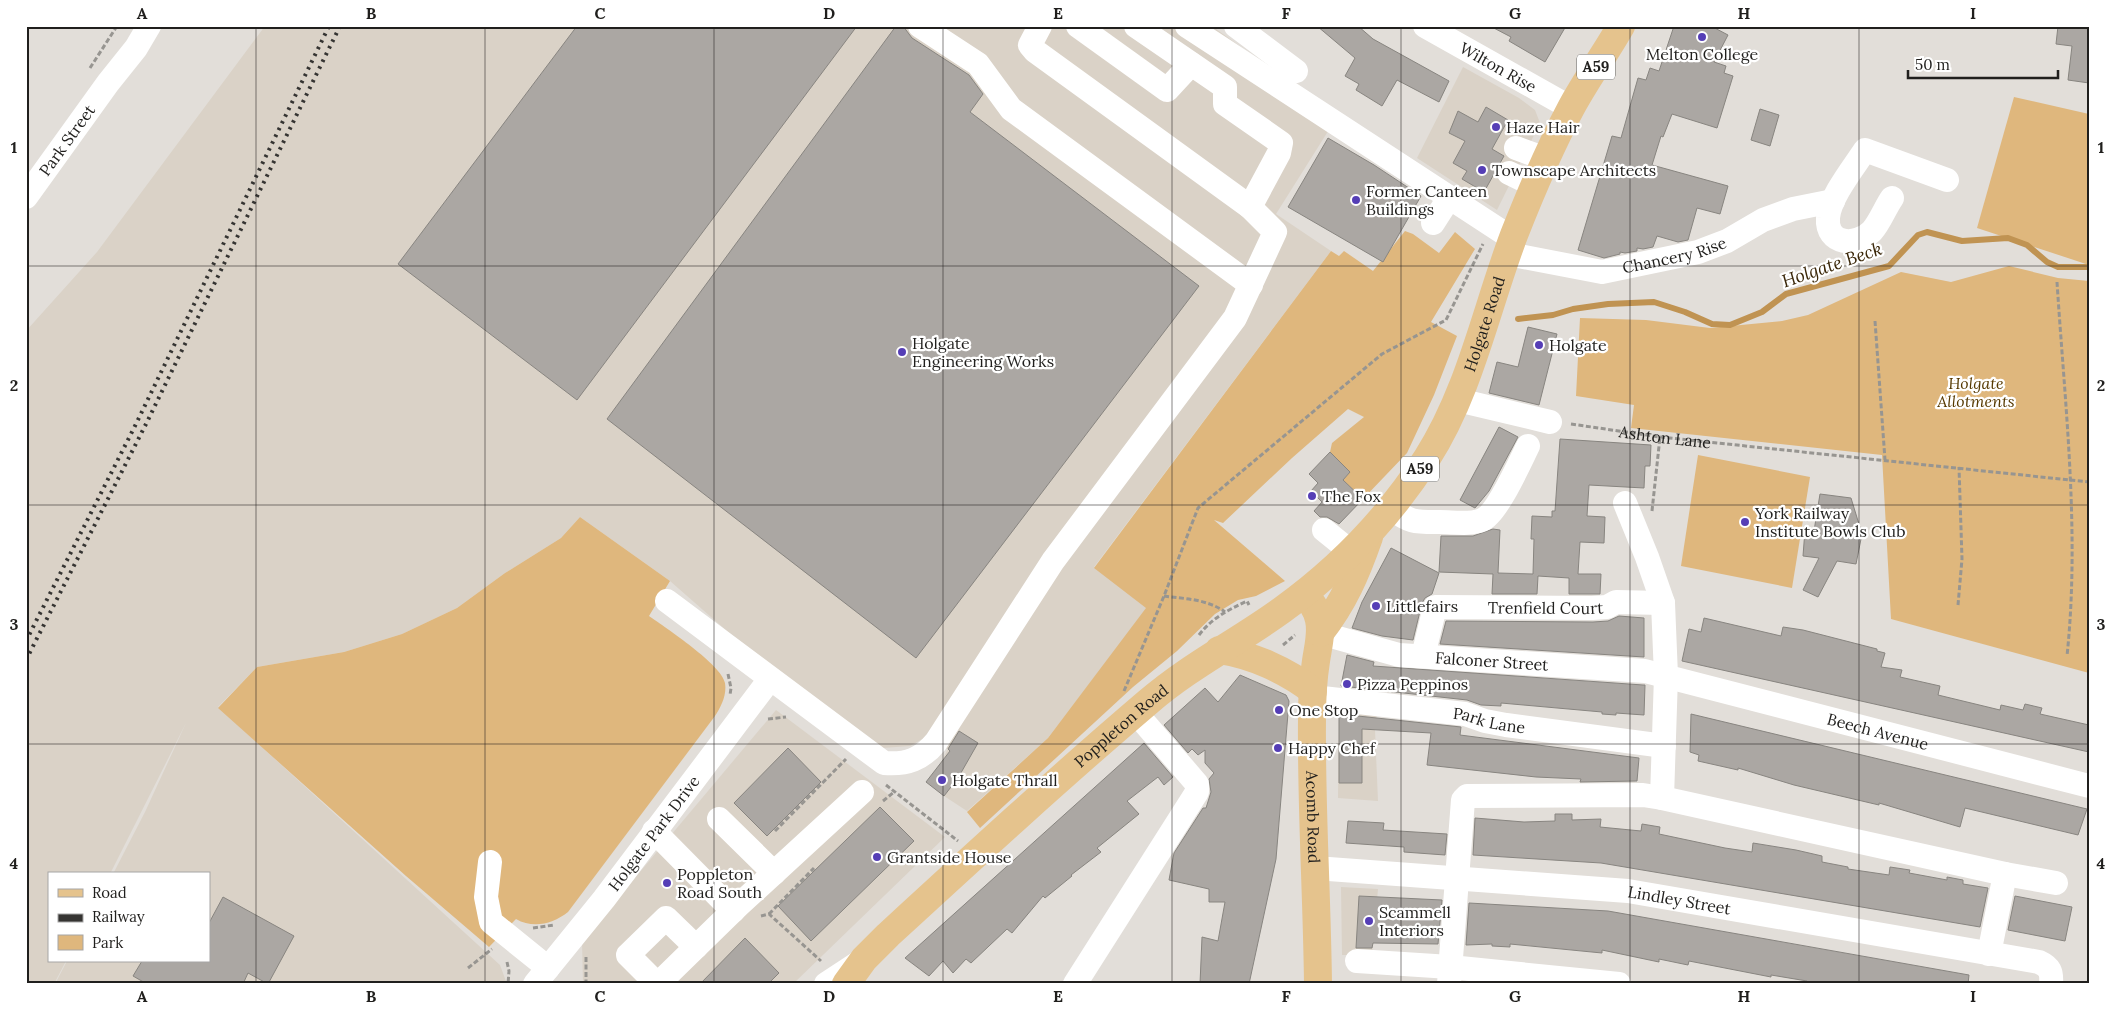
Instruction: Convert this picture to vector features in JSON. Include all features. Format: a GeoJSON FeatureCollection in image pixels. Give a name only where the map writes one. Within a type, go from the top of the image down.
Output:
{"type":"FeatureCollection","features":[{"type":"Feature","properties":{"kind":"main road","name":"Holgate Road"},"geometry":{"type":"LineString","coordinates":[[1304,594],[1350,552],[1391,508],[1444,430],[1458,400],[1510,246],[1534,185],[1571,108],[1621,26]]}},
{"type":"Feature","properties":{"kind":"main road"},"geometry":{"type":"LineString","coordinates":[[1320,633],[1337,611],[1352,583],[1371,530]]}},
{"type":"Feature","properties":{"kind":"main road","name":"Acomb Road"},"geometry":{"type":"LineString","coordinates":[[1304,594],[1315,607],[1319,619],[1320,633],[1313,694],[1311,777],[1318,984]]}},
{"type":"Feature","properties":{"kind":"main road","name":"Poppleton Road"},"geometry":{"type":"LineString","coordinates":[[846,984],[864,959],[1061,777],[1136,713],[1181,676],[1280,612],[1304,594]]}},
{"type":"Feature","properties":{"kind":"main road"},"geometry":{"type":"LineString","coordinates":[[1219,650],[1234,652],[1290,675],[1313,694]]}},
{"type":"Feature","properties":{"kind":"street","name":"Park Street"},"geometry":{"type":"LineString","coordinates":[[108,83],[136,26]]}},
{"type":"Feature","properties":{"kind":"street","name":"Park Street"},"geometry":{"type":"LineString","coordinates":[[26,197],[108,83],[136,48],[149,26]]}},
{"type":"Feature","properties":{"kind":"street"},"geometry":{"type":"LineString","coordinates":[[920,26],[978,64],[1011,109],[1251,285]]}},
{"type":"Feature","properties":{"kind":"street"},"geometry":{"type":"LineString","coordinates":[[667,601],[884,763],[898,764],[914,760],[928,753],[936,742],[1053,561],[1235,318],[1274,232],[1250,207],[1035,51],[1030,45],[1040,26]]}},
{"type":"Feature","properties":{"kind":"street"},"geometry":{"type":"LineString","coordinates":[[1078,26],[1167,90],[1191,64]]}},
{"type":"Feature","properties":{"kind":"street"},"geometry":{"type":"LineString","coordinates":[[1136,26],[1225,87],[1225,104],[1281,143],[1279,154],[1250,207]]}},
{"type":"Feature","properties":{"kind":"street"},"geometry":{"type":"LineString","coordinates":[[1187,26],[1449,198],[1510,246]]}},
{"type":"Feature","properties":{"kind":"street"},"geometry":{"type":"LineString","coordinates":[[1236,26],[1296,71]]}},
{"type":"Feature","properties":{"kind":"street","name":"Wilton Rise"},"geometry":{"type":"LineString","coordinates":[[1425,26],[1571,108]]}},
{"type":"Feature","properties":{"kind":"street"},"geometry":{"type":"LineString","coordinates":[[1516,148],[1546,159]]}},
{"type":"Feature","properties":{"kind":"street"},"geometry":{"type":"LineString","coordinates":[[1892,198],[1873,229],[1861,239],[1852,241],[1836,239],[1831,231],[1828,218],[1833,201],[1865,150],[1946,180]]}},
{"type":"Feature","properties":{"kind":"street"},"geometry":{"type":"LineString","coordinates":[[1509,173],[1534,185]]}},
{"type":"Feature","properties":{"kind":"street"},"geometry":{"type":"LineString","coordinates":[[1433,224],[1449,198]]}},
{"type":"Feature","properties":{"kind":"street","name":"Chancery Rise"},"geometry":{"type":"LineString","coordinates":[[1510,246],[1602,272],[1698,252],[1727,241],[1763,220],[1793,210],[1833,201]]}},
{"type":"Feature","properties":{"kind":"street"},"geometry":{"type":"LineString","coordinates":[[1458,400],[1550,422]]}},
{"type":"Feature","properties":{"kind":"street"},"geometry":{"type":"LineString","coordinates":[[1391,508],[1407,520],[1417,522],[1474,522],[1484,520],[1493,512],[1528,446]]}},
{"type":"Feature","properties":{"kind":"street"},"geometry":{"type":"LineString","coordinates":[[1625,502],[1647,557],[1662,603],[1666,676],[1662,798]]}},
{"type":"Feature","properties":{"kind":"street"},"geometry":{"type":"LineString","coordinates":[[1324,530],[1350,552]]}},
{"type":"Feature","properties":{"kind":"street","name":"Trenfield Court"},"geometry":{"type":"LineString","coordinates":[[1423,656],[1435,607],[1592,608],[1608,607],[1616,602],[1662,603]]}},
{"type":"Feature","properties":{"kind":"street","name":"Falconer Street"},"geometry":{"type":"LineString","coordinates":[[1320,633],[1399,655],[1627,670],[1666,676]]}},
{"type":"Feature","properties":{"kind":"street","name":"Beech Avenue"},"geometry":{"type":"LineString","coordinates":[[1666,676],[2089,786]]}},
{"type":"Feature","properties":{"kind":"street","name":"Holgate Park Drive"},"geometry":{"type":"LineString","coordinates":[[541,976],[604,899],[770,679]]}},
{"type":"Feature","properties":{"kind":"street","name":"Park Lane"},"geometry":{"type":"LineString","coordinates":[[1313,694],[1464,714],[1506,725],[1664,746]]}},
{"type":"Feature","properties":{"kind":"street"},"geometry":{"type":"LineString","coordinates":[[1075,984],[1197,792],[1197,784],[1136,713]]}},
{"type":"Feature","properties":{"kind":"street"},"geometry":{"type":"LineString","coordinates":[[1450,975],[1463,800],[1467,796],[1643,796],[1662,798],[2005,874],[2056,883]]}},
{"type":"Feature","properties":{"kind":"street"},"geometry":{"type":"LineString","coordinates":[[696,947],[666,918],[628,955],[658,984],[774,873],[872,797]]}},
{"type":"Feature","properties":{"kind":"street"},"geometry":{"type":"LineString","coordinates":[[719,819],[774,873]]}},
{"type":"Feature","properties":{"kind":"street"},"geometry":{"type":"LineString","coordinates":[[654,831],[736,908]]}},
{"type":"Feature","properties":{"kind":"street"},"geometry":{"type":"LineString","coordinates":[[490,862],[486,897],[491,922],[502,940],[541,976]]}},
{"type":"Feature","properties":{"kind":"street","name":"Lindley Street"},"geometry":{"type":"LineString","coordinates":[[1315,868],[1457,877],[1645,894],[2039,962],[2048,966],[2052,974],[2051,984]]}},
{"type":"Feature","properties":{"kind":"street"},"geometry":{"type":"LineString","coordinates":[[1989,954],[2005,874]]}},
{"type":"Feature","properties":{"kind":"street"},"geometry":{"type":"LineString","coordinates":[[825,973],[864,959]]}},
{"type":"Feature","properties":{"kind":"street"},"geometry":{"type":"LineString","coordinates":[[1357,961],[1450,975],[1620,984]]}},
{"type":"Feature","properties":{"kind":"path"},"geometry":{"type":"LineString","coordinates":[[1129,676],[1164,596],[1198,508],[1382,354],[1446,320],[1478,252]]}},
{"type":"Feature","properties":{"kind":"path"},"geometry":{"type":"LineString","coordinates":[[2057,282],[2071,480],[2072,607],[2067,656]]}},
{"type":"Feature","properties":{"kind":"path"},"geometry":{"type":"LineString","coordinates":[[1875,321],[1886,460]]}},
{"type":"Feature","properties":{"kind":"path","name":"Ashton Lane"},"geometry":{"type":"LineString","coordinates":[[1550,422],[1660,437],[2089,482]]}},
{"type":"Feature","properties":{"kind":"path"},"geometry":{"type":"LineString","coordinates":[[1651,519],[1660,437]]}},
{"type":"Feature","properties":{"kind":"path"},"geometry":{"type":"LineString","coordinates":[[1958,605],[1962,559],[1959,467]]}},
{"type":"Feature","properties":{"kind":"path"},"geometry":{"type":"LineString","coordinates":[[1164,596],[1214,604],[1225,612],[1247,601]]}},
{"type":"Feature","properties":{"kind":"path"},"geometry":{"type":"LineString","coordinates":[[727,672],[731,688],[729,703]]}},
{"type":"Feature","properties":{"kind":"path"},"geometry":{"type":"LineString","coordinates":[[776,832],[848,757]]}},
{"type":"Feature","properties":{"kind":"path"},"geometry":{"type":"LineString","coordinates":[[872,797],[894,792]]}},
{"type":"Feature","properties":{"kind":"path"},"geometry":{"type":"LineString","coordinates":[[736,908],[753,919],[768,914],[825,973]]}},
{"type":"Feature","properties":{"kind":"path"},"geometry":{"type":"LineString","coordinates":[[468,968],[502,940],[517,924],[529,928],[543,928],[560,922]]}},
{"type":"Feature","properties":{"kind":"path"},"geometry":{"type":"LineString","coordinates":[[502,940],[509,971],[508,984]]}},
{"type":"Feature","properties":{"kind":"shaded area"},"geometry":{"type":"Polygon","coordinates":[[[265,26],[1212,26],[1337,117],[1276,214],[1331,251],[1094,567],[1147,608],[1048,738],[967,811],[944,796],[958,778],[940,764],[948,749],[926,737],[910,746],[882,748],[776,674],[670,581],[580,517],[561,538],[505,573],[457,608],[402,634],[344,652],[257,667],[218,707],[500,965],[507,984],[55,984],[66,962],[210,962],[210,872],[114,872],[145,812],[186,723],[111,872],[48,872],[48,962],[65,962],[54,984],[26,984],[26,331],[97,252],[265,26]]]}},
{"type":"Feature","properties":{"kind":"shaded area"},"geometry":{"type":"Polygon","coordinates":[[[1463,67],[1519,98],[1535,110],[1540,123],[1497,210],[1417,158],[1463,67]]]}},
{"type":"Feature","properties":{"kind":"shaded area"},"geometry":{"type":"Polygon","coordinates":[[[776,710],[945,837],[793,984],[583,984],[582,941],[776,710]]]}},
{"type":"Feature","properties":{"kind":"shaded area"},"geometry":{"type":"Polygon","coordinates":[[[1339,711],[1377,713],[1375,730],[1378,801],[1338,798],[1339,711]]]}},
{"type":"Feature","properties":{"kind":"shaded area"},"geometry":{"type":"Polygon","coordinates":[[[1341,887],[1378,889],[1372,955],[1342,955],[1341,887]]]}},
{"type":"Feature","properties":{"kind":"green space"},"geometry":{"type":"Polygon","coordinates":[[[2014,97],[2089,114],[2089,265],[1977,228],[2014,97]]]}},
{"type":"Feature","properties":{"kind":"green space"},"geometry":{"type":"Polygon","coordinates":[[[1405,231],[1413,234],[1439,253],[1455,232],[1475,249],[1431,322],[1457,336],[1434,395],[1407,453],[1363,499],[1343,480],[1350,472],[1330,452],[1332,443],[1364,417],[1348,409],[1292,458],[1223,523],[1214,520],[1285,581],[1256,596],[1238,600],[1215,614],[1177,651],[1133,687],[980,828],[967,812],[1048,738],[1146,608],[1094,568],[1331,251],[1339,256],[1344,251],[1373,271],[1405,231]]]}},
{"type":"Feature","properties":{"kind":"green space","name":"Holgate Allotments"},"geometry":{"type":"Polygon","coordinates":[[[2009,266],[2058,278],[2089,281],[2089,673],[1891,619],[1882,455],[1631,428],[1634,405],[1576,396],[1580,318],[1646,320],[1710,328],[1782,321],[1808,315],[1901,272],[1951,282],[2009,266]]]}},
{"type":"Feature","properties":{"kind":"green space","name":"York Railway Institute Bowls Club"},"geometry":{"type":"Polygon","coordinates":[[[1698,455],[1810,477],[1792,588],[1681,566],[1698,455]]]}},
{"type":"Feature","properties":{"kind":"green space"},"geometry":{"type":"Polygon","coordinates":[[[580,517],[670,581],[649,616],[692,647],[722,675],[725,683],[724,696],[715,716],[568,912],[556,920],[543,924],[529,924],[516,919],[489,947],[406,876],[218,708],[257,667],[344,652],[402,634],[457,608],[505,573],[561,538],[580,517]]]}},
{"type":"Feature","properties":{"kind":"building"},"geometry":{"type":"Polygon","coordinates":[[[577,26],[857,26],[577,400],[398,264],[577,26]]]}},
{"type":"Feature","properties":{"kind":"building","name":"Holgate Engineering Works"},"geometry":{"type":"Polygon","coordinates":[[[896,26],[903,26],[912,38],[969,75],[983,94],[970,112],[1199,286],[916,658],[607,419],[896,26]]]}},
{"type":"Feature","properties":{"kind":"building"},"geometry":{"type":"Polygon","coordinates":[[[1317,26],[1358,26],[1373,39],[1449,81],[1439,102],[1397,80],[1382,106],[1356,90],[1359,84],[1345,76],[1355,58],[1317,26]]]}},
{"type":"Feature","properties":{"kind":"building"},"geometry":{"type":"Polygon","coordinates":[[[1490,26],[1566,26],[1545,62],[1509,41],[1511,37],[1490,26]]]}},
{"type":"Feature","properties":{"kind":"building"},"geometry":{"type":"Polygon","coordinates":[[[1674,26],[1711,26],[1728,35],[1714,62],[1726,66],[1724,73],[1733,76],[1717,128],[1672,114],[1663,137],[1661,136],[1652,165],[1728,186],[1720,214],[1697,208],[1688,240],[1678,242],[1657,236],[1653,247],[1637,248],[1637,251],[1620,252],[1620,254],[1604,258],[1578,250],[1612,136],[1621,138],[1638,78],[1646,80],[1650,68],[1659,71],[1674,26]]]}},
{"type":"Feature","properties":{"kind":"building"},"geometry":{"type":"Polygon","coordinates":[[[2058,26],[2089,26],[2089,83],[2068,80],[2072,46],[2056,44],[2058,26]]]}},
{"type":"Feature","properties":{"kind":"building"},"geometry":{"type":"Polygon","coordinates":[[[1486,107],[1508,120],[1492,149],[1504,156],[1484,192],[1462,179],[1467,171],[1453,163],[1465,141],[1449,133],[1458,111],[1478,122],[1486,107]]]}},
{"type":"Feature","properties":{"kind":"building"},"geometry":{"type":"Polygon","coordinates":[[[1760,109],[1779,115],[1770,146],[1751,140],[1760,109]]]}},
{"type":"Feature","properties":{"kind":"building","name":"Former Canteen Buildings"},"geometry":{"type":"Polygon","coordinates":[[[1328,138],[1421,196],[1383,262],[1288,207],[1328,138]]]}},
{"type":"Feature","properties":{"kind":"building"},"geometry":{"type":"Polygon","coordinates":[[[1528,327],[1557,334],[1539,405],[1489,393],[1497,362],[1518,367],[1528,327]]]}},
{"type":"Feature","properties":{"kind":"building"},"geometry":{"type":"Polygon","coordinates":[[[1499,427],[1518,437],[1489,491],[1475,508],[1460,500],[1499,427]]]}},
{"type":"Feature","properties":{"kind":"building"},"geometry":{"type":"Polygon","coordinates":[[[1560,439],[1651,445],[1650,466],[1645,466],[1644,488],[1589,485],[1587,516],[1605,517],[1604,543],[1580,542],[1578,574],[1601,574],[1600,594],[1569,594],[1569,578],[1538,576],[1537,594],[1492,594],[1493,574],[1439,572],[1441,536],[1473,536],[1493,529],[1500,530],[1498,573],[1533,574],[1534,539],[1531,539],[1532,516],[1552,517],[1552,511],[1555,511],[1560,439]]]}},
{"type":"Feature","properties":{"kind":"building"},"geometry":{"type":"Polygon","coordinates":[[[1330,452],[1350,472],[1343,480],[1363,499],[1339,524],[1327,517],[1320,517],[1314,511],[1322,502],[1311,491],[1318,483],[1309,474],[1330,452]]]}},
{"type":"Feature","properties":{"kind":"building","name":"York Railway Institute Bowls Club"},"geometry":{"type":"Polygon","coordinates":[[[1820,494],[1851,498],[1862,534],[1856,564],[1837,561],[1818,597],[1803,590],[1819,558],[1803,556],[1805,530],[1814,531],[1820,494]]]}},
{"type":"Feature","properties":{"kind":"building"},"geometry":{"type":"Polygon","coordinates":[[[1391,548],[1439,573],[1432,594],[1425,598],[1422,603],[1413,640],[1382,636],[1352,628],[1362,602],[1391,548]]]}},
{"type":"Feature","properties":{"kind":"building"},"geometry":{"type":"Polygon","coordinates":[[[1619,616],[1644,618],[1644,657],[1440,644],[1446,621],[1593,622],[1608,621],[1619,616]]]}},
{"type":"Feature","properties":{"kind":"building"},"geometry":{"type":"Polygon","coordinates":[[[1704,618],[1781,636],[1783,627],[1803,630],[1877,649],[1877,651],[1885,653],[1881,667],[1902,670],[1900,677],[1940,686],[1938,695],[2000,710],[2001,705],[2023,710],[2025,704],[2042,708],[2040,714],[2089,725],[2089,752],[1682,661],[1689,629],[1701,632],[1704,618]]]}},
{"type":"Feature","properties":{"kind":"building"},"geometry":{"type":"Polygon","coordinates":[[[1347,655],[1374,662],[1373,666],[1645,685],[1644,715],[1602,714],[1602,712],[1501,703],[1501,706],[1481,705],[1467,700],[1341,686],[1347,655]]]}},
{"type":"Feature","properties":{"kind":"building"},"geometry":{"type":"Polygon","coordinates":[[[1240,675],[1286,695],[1289,701],[1276,859],[1249,984],[1200,984],[1202,937],[1218,941],[1225,902],[1209,902],[1209,889],[1169,880],[1174,853],[1203,808],[1206,808],[1211,792],[1209,779],[1214,773],[1205,763],[1205,750],[1198,755],[1192,749],[1188,753],[1164,725],[1205,688],[1218,702],[1240,675]]]}},
{"type":"Feature","properties":{"kind":"building"},"geometry":{"type":"Polygon","coordinates":[[[1339,714],[1461,727],[1460,735],[1639,758],[1637,781],[1580,782],[1581,779],[1536,777],[1427,765],[1431,733],[1362,729],[1362,783],[1339,783],[1339,714]]]}},
{"type":"Feature","properties":{"kind":"building"},"geometry":{"type":"Polygon","coordinates":[[[1691,714],[2087,809],[2078,835],[1965,808],[1960,827],[1879,803],[1879,805],[1794,785],[1738,768],[1738,770],[1698,761],[1699,755],[1690,752],[1691,714]]]}},
{"type":"Feature","properties":{"kind":"building"},"geometry":{"type":"Polygon","coordinates":[[[959,731],[978,743],[958,778],[944,796],[926,782],[950,751],[948,749],[959,731]]]}},
{"type":"Feature","properties":{"kind":"building"},"geometry":{"type":"Polygon","coordinates":[[[1144,743],[1173,777],[1164,785],[1158,777],[1127,801],[1139,814],[1097,848],[1101,852],[1045,898],[1043,896],[1012,933],[1007,929],[971,963],[966,959],[953,973],[943,961],[929,976],[905,958],[1144,743]]]}},
{"type":"Feature","properties":{"kind":"building"},"geometry":{"type":"Polygon","coordinates":[[[788,748],[821,782],[767,836],[734,803],[788,748]]]}},
{"type":"Feature","properties":{"kind":"building"},"geometry":{"type":"Polygon","coordinates":[[[880,807],[914,841],[811,941],[778,906],[880,807]]]}},
{"type":"Feature","properties":{"kind":"building"},"geometry":{"type":"Polygon","coordinates":[[[1555,814],[1572,814],[1572,820],[1601,819],[1600,827],[1641,831],[1642,824],[1660,827],[1659,834],[1725,848],[1752,852],[1753,843],[1796,850],[1822,856],[1822,862],[1848,867],[1848,869],[1889,875],[1890,867],[1910,870],[1909,873],[1947,880],[1947,877],[1963,880],[1963,884],[1988,888],[1980,927],[1601,863],[1473,855],[1475,818],[1524,822],[1555,821],[1555,814]]]}},
{"type":"Feature","properties":{"kind":"building"},"geometry":{"type":"Polygon","coordinates":[[[1348,821],[1384,823],[1383,830],[1447,834],[1445,855],[1404,852],[1404,847],[1346,843],[1348,821]]]}},
{"type":"Feature","properties":{"kind":"building"},"geometry":{"type":"Polygon","coordinates":[[[1359,896],[1442,900],[1438,944],[1373,943],[1372,948],[1356,948],[1359,896]]]}},
{"type":"Feature","properties":{"kind":"building"},"geometry":{"type":"Polygon","coordinates":[[[2015,896],[2072,907],[2065,941],[2008,930],[2015,896]]]}},
{"type":"Feature","properties":{"kind":"building"},"geometry":{"type":"Polygon","coordinates":[[[223,897],[294,936],[268,984],[248,973],[243,984],[147,984],[133,976],[141,962],[210,962],[210,921],[223,897]]]}},
{"type":"Feature","properties":{"kind":"building"},"geometry":{"type":"Polygon","coordinates":[[[1469,903],[1608,911],[1969,975],[1968,984],[1807,984],[1807,981],[1771,975],[1771,977],[1689,961],[1688,965],[1659,959],[1659,962],[1602,950],[1602,953],[1510,944],[1510,947],[1492,946],[1492,944],[1466,945],[1469,903]]]}},
{"type":"Feature","properties":{"kind":"building"},"geometry":{"type":"Polygon","coordinates":[[[745,938],[779,973],[768,984],[700,984],[745,938]]]}},
{"type":"Feature","properties":{"kind":"waterway","name":"Holgate Beck"},"geometry":{"type":"LineString","coordinates":[[1518,319],[1553,315],[1573,309],[1608,304],[1654,302],[1685,312],[1712,324],[1730,325],[1762,312],[1786,294],[1889,266],[1918,235],[1927,232],[1962,241],[2008,238],[2027,245],[2047,262],[2058,267],[2089,267]]}},
{"type":"Feature","properties":{"kind":"railway"},"geometry":{"type":"LineString","coordinates":[[26,641],[136,424],[329,26]]}},
{"type":"Feature","properties":{"kind":"railway"},"geometry":{"type":"LineString","coordinates":[[26,660],[146,424],[340,26]]}},
{"type":"Feature","properties":{"kind":"place","name":"Melton College"},"geometry":{"type":"Point","coordinates":[1702,37]}},
{"type":"Feature","properties":{"kind":"place","name":"Haze Hair"},"geometry":{"type":"Point","coordinates":[1496,127]}},
{"type":"Feature","properties":{"kind":"place","name":"Townscape Architects"},"geometry":{"type":"Point","coordinates":[1482,170]}},
{"type":"Feature","properties":{"kind":"place","name":"Former Canteen Buildings"},"geometry":{"type":"Point","coordinates":[1356,200]}},
{"type":"Feature","properties":{"kind":"place","name":"Holgate"},"geometry":{"type":"Point","coordinates":[1539,345]}},
{"type":"Feature","properties":{"kind":"place","name":"Holgate Engineering Works"},"geometry":{"type":"Point","coordinates":[902,352]}},
{"type":"Feature","properties":{"kind":"place","name":"The Fox"},"geometry":{"type":"Point","coordinates":[1312,496]}},
{"type":"Feature","properties":{"kind":"place","name":"York Railway Institute Bowls Club"},"geometry":{"type":"Point","coordinates":[1745,522]}},
{"type":"Feature","properties":{"kind":"place","name":"Littlefairs"},"geometry":{"type":"Point","coordinates":[1376,606]}},
{"type":"Feature","properties":{"kind":"place","name":"Pizza Peppinos"},"geometry":{"type":"Point","coordinates":[1347,684]}},
{"type":"Feature","properties":{"kind":"place","name":"One Stop"},"geometry":{"type":"Point","coordinates":[1279,710]}},
{"type":"Feature","properties":{"kind":"place","name":"Happy Chef"},"geometry":{"type":"Point","coordinates":[1278,748]}},
{"type":"Feature","properties":{"kind":"place","name":"Holgate Thrall"},"geometry":{"type":"Point","coordinates":[942,780]}},
{"type":"Feature","properties":{"kind":"place","name":"Grantside House"},"geometry":{"type":"Point","coordinates":[877,857]}},
{"type":"Feature","properties":{"kind":"place","name":"Poppleton Road South"},"geometry":{"type":"Point","coordinates":[667,883]}},
{"type":"Feature","properties":{"kind":"place","name":"Scammell Interiors"},"geometry":{"type":"Point","coordinates":[1369,921]}}]}
